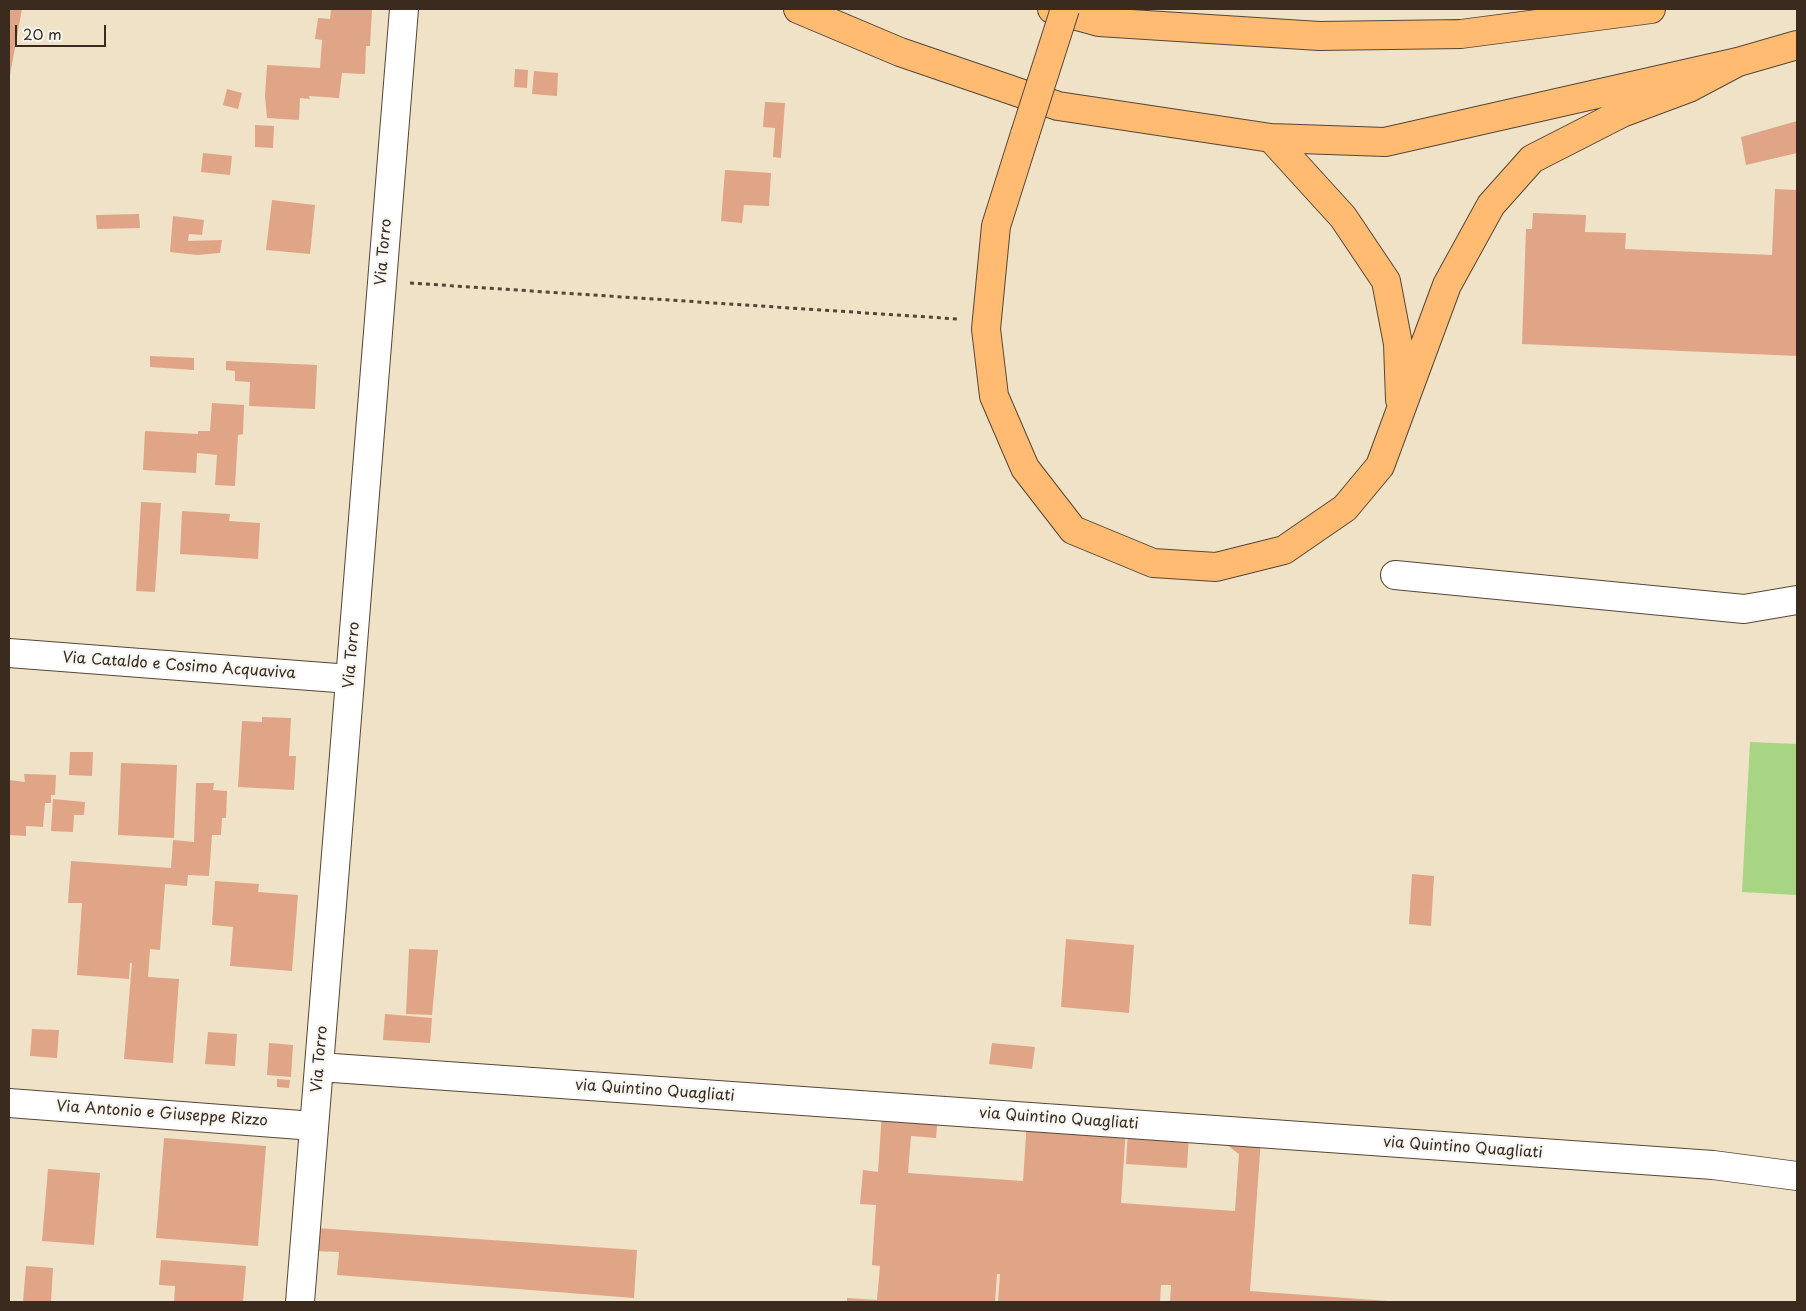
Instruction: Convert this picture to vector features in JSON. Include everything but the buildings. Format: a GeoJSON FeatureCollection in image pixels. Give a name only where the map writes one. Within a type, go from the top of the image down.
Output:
{"type":"FeatureCollection","features":[{"type":"Feature","properties":{"kind":"highway"},"geometry":{"type":"LineString","coordinates":[[798,9],[900,52],[1058,106],[1271,138],[1384,142],[1738,62],[1797,45]]}},
{"type":"Feature","properties":{"kind":"highway"},"geometry":{"type":"LineString","coordinates":[[1052,9],[1099,22],[1319,36],[1461,34],[1651,9]]}},
{"type":"Feature","properties":{"kind":"highway"},"geometry":{"type":"LineString","coordinates":[[1065,9],[996,226],[986,329],[994,396],[1025,468],[1073,530],[1153,563],[1216,567],[1284,550],[1346,508],[1380,466],[1447,285],[1491,205],[1532,160],[1622,113],[1689,88],[1738,62]]}},
{"type":"Feature","properties":{"kind":"highway"},"geometry":{"type":"LineString","coordinates":[[1271,138],[1343,217],[1386,281],[1398,344],[1400,414]]}},
{"type":"Feature","properties":{"kind":"street","name":"Via Torro"},"geometry":{"type":"LineString","coordinates":[[300,1302],[404,9]]}},
{"type":"Feature","properties":{"kind":"street"},"geometry":{"type":"LineString","coordinates":[[1395,575],[1744,609],[1797,600]]}},
{"type":"Feature","properties":{"kind":"street","name":"Via Cataldo e Cosimo Acquaviva"},"geometry":{"type":"LineString","coordinates":[[9,653],[350,679]]}},
{"type":"Feature","properties":{"kind":"street","name":"via Quintino Quagliati"},"geometry":{"type":"LineString","coordinates":[[319,1067],[1703,1165],[1797,1176]]}},
{"type":"Feature","properties":{"kind":"street","name":"Via Antonio e Giuseppe Rizzo"},"geometry":{"type":"LineString","coordinates":[[9,1103],[314,1126]]}},
{"type":"Feature","properties":{"kind":"path"},"geometry":{"type":"LineString","coordinates":[[382,282],[958,319]]}},
{"type":"Feature","properties":{"kind":"green space"},"geometry":{"type":"Polygon","coordinates":[[[1750,742],[1797,744],[1797,895],[1742,892],[1750,742]]]}}]}
